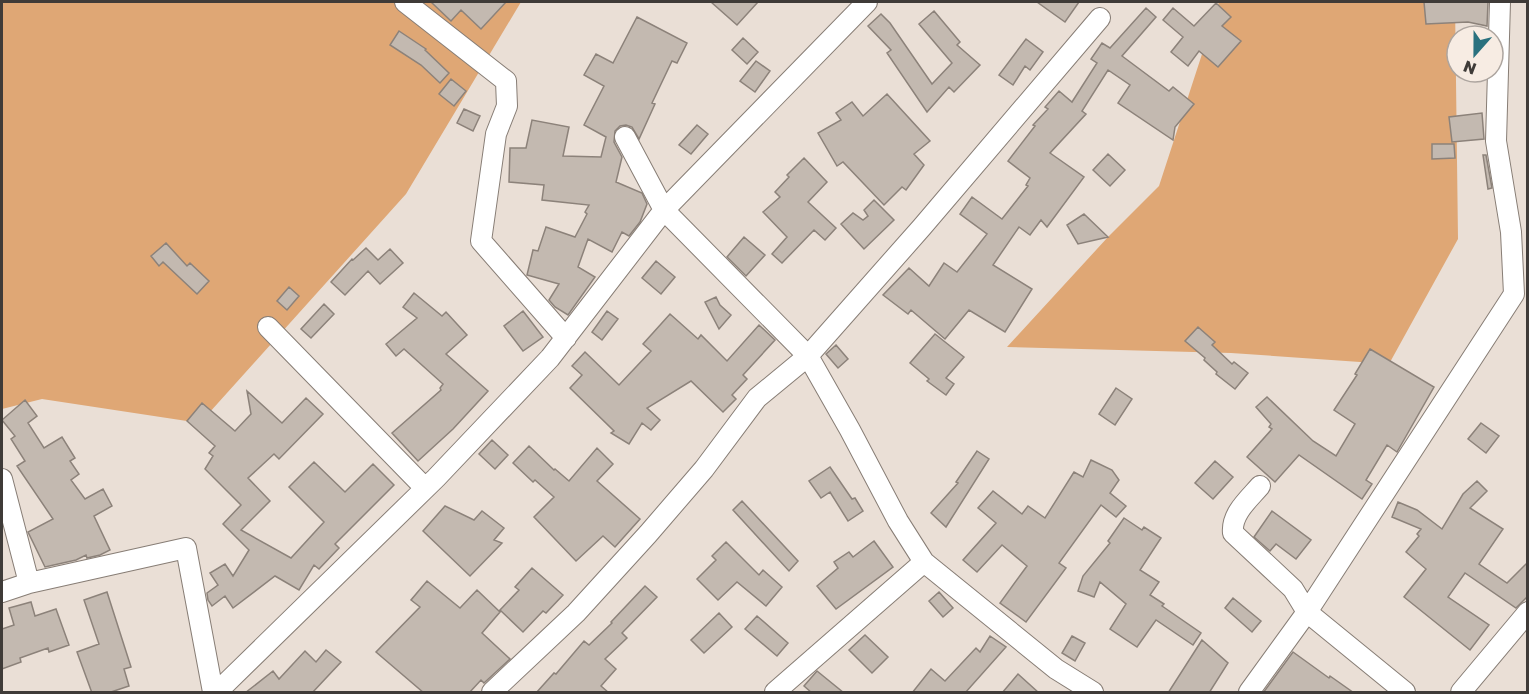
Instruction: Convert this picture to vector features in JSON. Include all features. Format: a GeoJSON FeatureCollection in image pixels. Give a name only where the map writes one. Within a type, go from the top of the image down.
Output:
{"type":"FeatureCollection","features":[{"type":"Feature","properties":{"kind":"street"},"geometry":{"type":"LineString","coordinates":[[405,2],[506,81],[507,106],[496,134],[481,241],[566,338]]}},
{"type":"Feature","properties":{"kind":"street"},"geometry":{"type":"LineString","coordinates":[[215,693],[425,488],[550,358],[664,210],[867,2]]}},
{"type":"Feature","properties":{"kind":"street"},"geometry":{"type":"LineString","coordinates":[[1249,693],[1307,612],[1514,294],[1511,232],[1496,141],[1500,2]]}},
{"type":"Feature","properties":{"kind":"street"},"geometry":{"type":"LineString","coordinates":[[492,693],[576,613],[648,534],[704,469],[757,398],[808,357],[1100,18]]}},
{"type":"Feature","properties":{"kind":"street"},"geometry":{"type":"LineString","coordinates":[[625,137],[664,210],[808,357],[898,521],[924,561],[1056,669],[1093,693]]}},
{"type":"Feature","properties":{"kind":"street"},"geometry":{"type":"LineString","coordinates":[[268,327],[425,488]]}},
{"type":"Feature","properties":{"kind":"street"},"geometry":{"type":"LineString","coordinates":[[2,479],[29,583]]}},
{"type":"Feature","properties":{"kind":"street"},"geometry":{"type":"LineString","coordinates":[[1260,486],[1238,512],[1232,523],[1233,533],[1293,589],[1307,612],[1405,693]]}},
{"type":"Feature","properties":{"kind":"street"},"geometry":{"type":"LineString","coordinates":[[2,592],[29,583],[186,548],[215,693]]}},
{"type":"Feature","properties":{"kind":"street"},"geometry":{"type":"LineString","coordinates":[[775,693],[924,561]]}},
{"type":"Feature","properties":{"kind":"street"},"geometry":{"type":"LineString","coordinates":[[1461,693],[1527,612]]}},
{"type":"Feature","properties":{"kind":"shaded area"},"geometry":{"type":"Polygon","coordinates":[[[2,2],[521,2],[406,194],[200,423],[42,399],[2,409],[2,2]]]}},
{"type":"Feature","properties":{"kind":"shaded area"},"geometry":{"type":"Polygon","coordinates":[[[1219,2],[1455,2],[1455,24],[1445,24],[1445,84],[1456,84],[1458,239],[1389,364],[1231,353],[1007,347],[1108,237],[1159,186],[1219,2]]]}},
{"type":"Feature","properties":{"kind":"building"},"geometry":{"type":"Polygon","coordinates":[[[431,2],[506,2],[481,29],[461,10],[451,21],[431,2]]]}},
{"type":"Feature","properties":{"kind":"building"},"geometry":{"type":"Polygon","coordinates":[[[711,2],[758,2],[737,25],[711,2]]]}},
{"type":"Feature","properties":{"kind":"building"},"geometry":{"type":"Polygon","coordinates":[[[1037,2],[1079,2],[1065,22],[1037,2]]]}},
{"type":"Feature","properties":{"kind":"building"},"geometry":{"type":"Polygon","coordinates":[[[1424,2],[1488,2],[1487,24],[1468,22],[1426,24],[1424,2]]]}},
{"type":"Feature","properties":{"kind":"building"},"geometry":{"type":"Polygon","coordinates":[[[1216,3],[1231,17],[1222,26],[1241,41],[1218,67],[1199,51],[1188,66],[1171,52],[1183,37],[1163,20],[1173,8],[1194,26],[1216,3]]]}},
{"type":"Feature","properties":{"kind":"building"},"geometry":{"type":"Polygon","coordinates":[[[1146,8],[1156,17],[1122,56],[1169,91],[1173,87],[1194,104],[1175,127],[1173,140],[1118,103],[1130,85],[1108,70],[1082,111],[1086,114],[1050,153],[1084,177],[1047,227],[1041,220],[1030,235],[1019,227],[993,265],[1032,289],[1005,332],[969,310],[945,339],[911,310],[908,314],[883,295],[909,268],[929,286],[944,263],[957,272],[987,234],[960,214],[972,197],[1002,219],[1028,186],[1026,185],[1030,178],[1008,161],[1035,126],[1033,125],[1048,109],[1045,107],[1059,91],[1072,102],[1097,63],[1091,59],[1102,43],[1110,48],[1146,8]]]}},
{"type":"Feature","properties":{"kind":"building"},"geometry":{"type":"Polygon","coordinates":[[[934,11],[960,42],[957,45],[980,65],[954,92],[949,87],[927,112],[887,53],[891,50],[868,26],[881,14],[890,23],[932,84],[952,63],[919,24],[934,11]]]}},
{"type":"Feature","properties":{"kind":"building"},"geometry":{"type":"Polygon","coordinates":[[[637,17],[687,43],[677,63],[672,61],[652,103],[655,104],[639,139],[632,127],[626,125],[620,126],[615,131],[614,142],[622,157],[616,182],[642,193],[647,204],[640,222],[629,236],[622,232],[612,252],[588,239],[578,267],[595,277],[568,315],[549,300],[559,284],[527,275],[533,250],[538,251],[546,227],[575,237],[589,205],[542,200],[544,185],[509,182],[510,148],[526,148],[532,120],[569,127],[563,156],[601,157],[606,137],[584,125],[604,86],[584,75],[596,54],[613,63],[637,17]]]}},
{"type":"Feature","properties":{"kind":"building"},"geometry":{"type":"Polygon","coordinates":[[[399,31],[426,49],[449,73],[440,83],[421,65],[390,45],[399,31]]]}},
{"type":"Feature","properties":{"kind":"building"},"geometry":{"type":"Polygon","coordinates":[[[743,38],[758,52],[747,64],[732,50],[743,38]]]}},
{"type":"Feature","properties":{"kind":"building"},"geometry":{"type":"Polygon","coordinates":[[[1026,39],[1043,52],[1030,70],[1025,66],[1013,85],[999,75],[1026,39]]]}},
{"type":"Feature","properties":{"kind":"building"},"geometry":{"type":"Polygon","coordinates":[[[756,61],[770,71],[755,92],[740,81],[756,61]]]}},
{"type":"Feature","properties":{"kind":"building"},"geometry":{"type":"Polygon","coordinates":[[[451,79],[466,91],[454,106],[439,94],[451,79]]]}},
{"type":"Feature","properties":{"kind":"building"},"geometry":{"type":"Polygon","coordinates":[[[887,94],[930,141],[914,154],[924,165],[906,190],[902,187],[884,205],[843,162],[837,166],[818,133],[841,120],[836,113],[852,102],[863,116],[887,94]]]}},
{"type":"Feature","properties":{"kind":"building"},"geometry":{"type":"Polygon","coordinates":[[[464,109],[480,116],[473,131],[457,123],[464,109]]]}},
{"type":"Feature","properties":{"kind":"building"},"geometry":{"type":"Polygon","coordinates":[[[1482,113],[1484,139],[1452,142],[1449,117],[1482,113]]]}},
{"type":"Feature","properties":{"kind":"building"},"geometry":{"type":"Polygon","coordinates":[[[697,125],[708,134],[691,154],[679,145],[697,125]]]}},
{"type":"Feature","properties":{"kind":"building"},"geometry":{"type":"Polygon","coordinates":[[[1432,144],[1454,144],[1455,158],[1432,159],[1432,144]]]}},
{"type":"Feature","properties":{"kind":"building"},"geometry":{"type":"Polygon","coordinates":[[[1108,154],[1125,170],[1110,186],[1093,170],[1108,154]]]}},
{"type":"Feature","properties":{"kind":"building"},"geometry":{"type":"Polygon","coordinates":[[[1483,155],[1486,155],[1492,188],[1488,189],[1483,155]]]}},
{"type":"Feature","properties":{"kind":"building"},"geometry":{"type":"Polygon","coordinates":[[[804,158],[827,182],[808,202],[836,228],[825,240],[814,230],[782,263],[772,254],[787,237],[763,212],[780,197],[775,192],[789,177],[787,175],[804,158]]]}},
{"type":"Feature","properties":{"kind":"building"},"geometry":{"type":"Polygon","coordinates":[[[874,200],[894,220],[864,249],[841,224],[853,213],[863,220],[868,216],[864,210],[874,200]]]}},
{"type":"Feature","properties":{"kind":"building"},"geometry":{"type":"Polygon","coordinates":[[[1084,214],[1108,237],[1078,244],[1067,225],[1084,214]]]}},
{"type":"Feature","properties":{"kind":"building"},"geometry":{"type":"Polygon","coordinates":[[[744,237],[765,255],[746,276],[727,257],[744,237]]]}},
{"type":"Feature","properties":{"kind":"building"},"geometry":{"type":"Polygon","coordinates":[[[166,243],[187,266],[190,263],[209,281],[197,294],[163,262],[159,266],[151,256],[166,243]]]}},
{"type":"Feature","properties":{"kind":"building"},"geometry":{"type":"Polygon","coordinates":[[[366,248],[378,260],[390,249],[403,263],[380,284],[368,271],[345,295],[331,282],[352,259],[366,248]]]}},
{"type":"Feature","properties":{"kind":"building"},"geometry":{"type":"Polygon","coordinates":[[[656,261],[675,277],[661,294],[642,278],[656,261]]]}},
{"type":"Feature","properties":{"kind":"building"},"geometry":{"type":"Polygon","coordinates":[[[289,287],[299,296],[287,310],[277,301],[289,287]]]}},
{"type":"Feature","properties":{"kind":"building"},"geometry":{"type":"Polygon","coordinates":[[[414,293],[442,316],[446,312],[467,335],[446,354],[488,391],[453,429],[418,461],[392,433],[441,390],[443,384],[404,349],[396,356],[386,344],[417,318],[403,307],[414,293]]]}},
{"type":"Feature","properties":{"kind":"building"},"geometry":{"type":"Polygon","coordinates":[[[716,297],[720,305],[731,315],[719,329],[705,302],[716,297]]]}},
{"type":"Feature","properties":{"kind":"building"},"geometry":{"type":"Polygon","coordinates":[[[324,304],[334,314],[311,338],[301,329],[324,304]]]}},
{"type":"Feature","properties":{"kind":"building"},"geometry":{"type":"Polygon","coordinates":[[[523,311],[543,337],[523,351],[504,326],[523,311]]]}},
{"type":"Feature","properties":{"kind":"building"},"geometry":{"type":"Polygon","coordinates":[[[607,311],[618,319],[602,340],[592,332],[607,311]]]}},
{"type":"Feature","properties":{"kind":"building"},"geometry":{"type":"Polygon","coordinates":[[[670,314],[698,339],[701,335],[727,361],[759,325],[775,340],[743,375],[747,379],[732,395],[736,399],[723,412],[691,381],[647,408],[660,420],[651,430],[642,423],[629,444],[611,433],[614,431],[570,388],[582,375],[572,366],[585,352],[619,385],[651,351],[643,344],[670,314]]]}},
{"type":"Feature","properties":{"kind":"building"},"geometry":{"type":"Polygon","coordinates":[[[1198,327],[1215,342],[1212,345],[1232,364],[1234,362],[1248,373],[1235,389],[1216,374],[1217,372],[1204,360],[1205,358],[1185,341],[1198,327]]]}},
{"type":"Feature","properties":{"kind":"building"},"geometry":{"type":"Polygon","coordinates":[[[935,334],[964,357],[946,378],[954,384],[946,395],[927,381],[929,379],[910,363],[935,334]]]}},
{"type":"Feature","properties":{"kind":"building"},"geometry":{"type":"Polygon","coordinates":[[[836,345],[848,359],[838,368],[826,354],[836,345]]]}},
{"type":"Feature","properties":{"kind":"building"},"geometry":{"type":"Polygon","coordinates":[[[1370,349],[1434,387],[1397,452],[1387,445],[1366,480],[1372,484],[1362,499],[1299,455],[1275,482],[1247,457],[1272,429],[1269,427],[1271,424],[1256,407],[1267,397],[1313,441],[1336,456],[1355,424],[1334,410],[1357,375],[1355,374],[1370,349]]]}},
{"type":"Feature","properties":{"kind":"building"},"geometry":{"type":"Polygon","coordinates":[[[1116,388],[1132,399],[1115,425],[1099,414],[1116,388]]]}},
{"type":"Feature","properties":{"kind":"building"},"geometry":{"type":"Polygon","coordinates":[[[247,391],[282,423],[306,398],[323,414],[279,459],[274,454],[248,478],[270,501],[241,530],[291,558],[324,522],[289,487],[314,462],[345,492],[373,464],[394,485],[335,544],[339,548],[319,569],[314,565],[299,590],[275,576],[233,608],[225,596],[212,606],[207,593],[218,585],[210,573],[225,564],[233,576],[249,550],[223,524],[241,505],[205,469],[213,456],[209,453],[215,446],[187,421],[202,403],[235,431],[251,414],[247,391]]]}},
{"type":"Feature","properties":{"kind":"building"},"geometry":{"type":"Polygon","coordinates":[[[25,400],[37,416],[28,423],[44,448],[62,437],[75,458],[70,461],[79,474],[71,480],[85,499],[103,489],[112,506],[94,516],[110,550],[100,555],[87,558],[86,555],[76,560],[45,567],[28,532],[53,519],[17,466],[25,461],[11,439],[15,436],[2,420],[25,400]]]}},
{"type":"Feature","properties":{"kind":"building"},"geometry":{"type":"Polygon","coordinates":[[[1481,423],[1499,436],[1486,453],[1468,439],[1481,423]]]}},
{"type":"Feature","properties":{"kind":"building"},"geometry":{"type":"Polygon","coordinates":[[[492,440],[508,455],[495,469],[479,454],[492,440]]]}},
{"type":"Feature","properties":{"kind":"building"},"geometry":{"type":"Polygon","coordinates":[[[529,446],[569,481],[597,448],[613,464],[597,481],[640,519],[615,547],[603,536],[576,561],[534,517],[554,497],[535,480],[533,482],[513,463],[529,446]]]}},
{"type":"Feature","properties":{"kind":"building"},"geometry":{"type":"Polygon","coordinates":[[[977,451],[989,459],[946,527],[931,513],[958,483],[956,482],[977,451]]]}},
{"type":"Feature","properties":{"kind":"building"},"geometry":{"type":"Polygon","coordinates":[[[1091,460],[1112,470],[1119,480],[1110,493],[1126,506],[1116,517],[1101,505],[1059,563],[1066,568],[1026,622],[1000,603],[1027,566],[1002,545],[977,572],[963,560],[996,523],[978,508],[993,491],[1022,514],[1028,506],[1045,518],[1074,472],[1083,477],[1091,460]]]}},
{"type":"Feature","properties":{"kind":"building"},"geometry":{"type":"Polygon","coordinates":[[[1215,461],[1233,477],[1213,499],[1195,483],[1215,461]]]}},
{"type":"Feature","properties":{"kind":"building"},"geometry":{"type":"Polygon","coordinates":[[[830,467],[863,511],[848,521],[830,492],[821,498],[809,481],[830,467]]]}},
{"type":"Feature","properties":{"kind":"building"},"geometry":{"type":"Polygon","coordinates":[[[1477,481],[1487,491],[1470,508],[1503,529],[1479,564],[1507,583],[1527,563],[1527,597],[1516,608],[1465,573],[1448,597],[1489,625],[1470,650],[1404,597],[1426,569],[1406,552],[1419,536],[1417,534],[1421,529],[1392,517],[1398,502],[1417,510],[1442,529],[1463,494],[1477,481]]]}},
{"type":"Feature","properties":{"kind":"building"},"geometry":{"type":"Polygon","coordinates":[[[742,501],[798,561],[789,571],[733,510],[742,501]]]}},
{"type":"Feature","properties":{"kind":"building"},"geometry":{"type":"Polygon","coordinates":[[[445,506],[474,520],[482,511],[504,528],[494,540],[502,543],[470,576],[423,531],[445,506]]]}},
{"type":"Feature","properties":{"kind":"building"},"geometry":{"type":"Polygon","coordinates":[[[1272,511],[1311,540],[1296,559],[1276,544],[1270,551],[1254,537],[1272,511]]]}},
{"type":"Feature","properties":{"kind":"building"},"geometry":{"type":"Polygon","coordinates":[[[1124,518],[1142,530],[1144,527],[1161,538],[1140,570],[1159,582],[1150,595],[1201,633],[1193,645],[1156,620],[1137,647],[1110,629],[1126,604],[1100,582],[1094,597],[1078,591],[1083,576],[1110,543],[1108,541],[1124,518]]]}},
{"type":"Feature","properties":{"kind":"building"},"geometry":{"type":"Polygon","coordinates":[[[874,541],[893,567],[836,609],[817,586],[838,568],[834,562],[849,552],[853,557],[874,541]]]}},
{"type":"Feature","properties":{"kind":"building"},"geometry":{"type":"Polygon","coordinates":[[[726,542],[759,575],[763,570],[782,587],[766,606],[737,582],[718,600],[697,579],[716,560],[712,556],[726,542]]]}},
{"type":"Feature","properties":{"kind":"building"},"geometry":{"type":"Polygon","coordinates":[[[532,568],[563,595],[546,613],[543,611],[523,632],[500,610],[519,590],[515,587],[532,568]]]}},
{"type":"Feature","properties":{"kind":"building"},"geometry":{"type":"Polygon","coordinates":[[[427,581],[460,608],[477,590],[500,612],[482,633],[510,659],[484,683],[481,680],[469,693],[424,693],[376,652],[420,607],[411,600],[427,581]]]}},
{"type":"Feature","properties":{"kind":"building"},"geometry":{"type":"Polygon","coordinates":[[[645,586],[657,597],[622,633],[627,638],[605,659],[616,669],[601,686],[609,693],[536,693],[554,673],[556,674],[584,641],[589,645],[645,586]]]}},
{"type":"Feature","properties":{"kind":"building"},"geometry":{"type":"Polygon","coordinates":[[[107,592],[131,667],[124,669],[129,686],[108,693],[92,693],[77,652],[99,644],[84,600],[107,592]]]}},
{"type":"Feature","properties":{"kind":"building"},"geometry":{"type":"Polygon","coordinates":[[[939,592],[953,608],[943,617],[929,601],[939,592]]]}},
{"type":"Feature","properties":{"kind":"building"},"geometry":{"type":"Polygon","coordinates":[[[1233,598],[1261,621],[1252,632],[1225,608],[1233,598]]]}},
{"type":"Feature","properties":{"kind":"building"},"geometry":{"type":"Polygon","coordinates":[[[31,602],[35,616],[56,609],[69,645],[49,652],[48,648],[20,658],[21,662],[2,669],[2,629],[14,625],[9,608],[31,602]]]}},
{"type":"Feature","properties":{"kind":"building"},"geometry":{"type":"Polygon","coordinates":[[[719,613],[732,627],[704,653],[691,640],[719,613]]]}},
{"type":"Feature","properties":{"kind":"building"},"geometry":{"type":"Polygon","coordinates":[[[757,616],[788,643],[777,656],[745,629],[757,616]]]}},
{"type":"Feature","properties":{"kind":"building"},"geometry":{"type":"Polygon","coordinates":[[[865,635],[888,657],[872,673],[849,650],[865,635]]]}},
{"type":"Feature","properties":{"kind":"building"},"geometry":{"type":"Polygon","coordinates":[[[990,636],[1006,647],[965,693],[912,693],[931,669],[945,681],[976,648],[980,652],[990,636]]]}},
{"type":"Feature","properties":{"kind":"building"},"geometry":{"type":"Polygon","coordinates":[[[1072,636],[1085,643],[1075,661],[1062,653],[1072,636]]]}},
{"type":"Feature","properties":{"kind":"building"},"geometry":{"type":"Polygon","coordinates":[[[1202,640],[1228,663],[1209,693],[1168,693],[1202,640]]]}},
{"type":"Feature","properties":{"kind":"building"},"geometry":{"type":"Polygon","coordinates":[[[326,650],[341,662],[312,693],[245,693],[273,671],[279,679],[305,651],[316,662],[326,650]]]}},
{"type":"Feature","properties":{"kind":"building"},"geometry":{"type":"Polygon","coordinates":[[[1293,652],[1329,678],[1330,676],[1354,693],[1263,693],[1293,652]]]}},
{"type":"Feature","properties":{"kind":"building"},"geometry":{"type":"Polygon","coordinates":[[[817,671],[844,693],[812,693],[804,686],[817,671]]]}},
{"type":"Feature","properties":{"kind":"building"},"geometry":{"type":"Polygon","coordinates":[[[1018,674],[1039,693],[1002,693],[1018,674]]]}}]}
